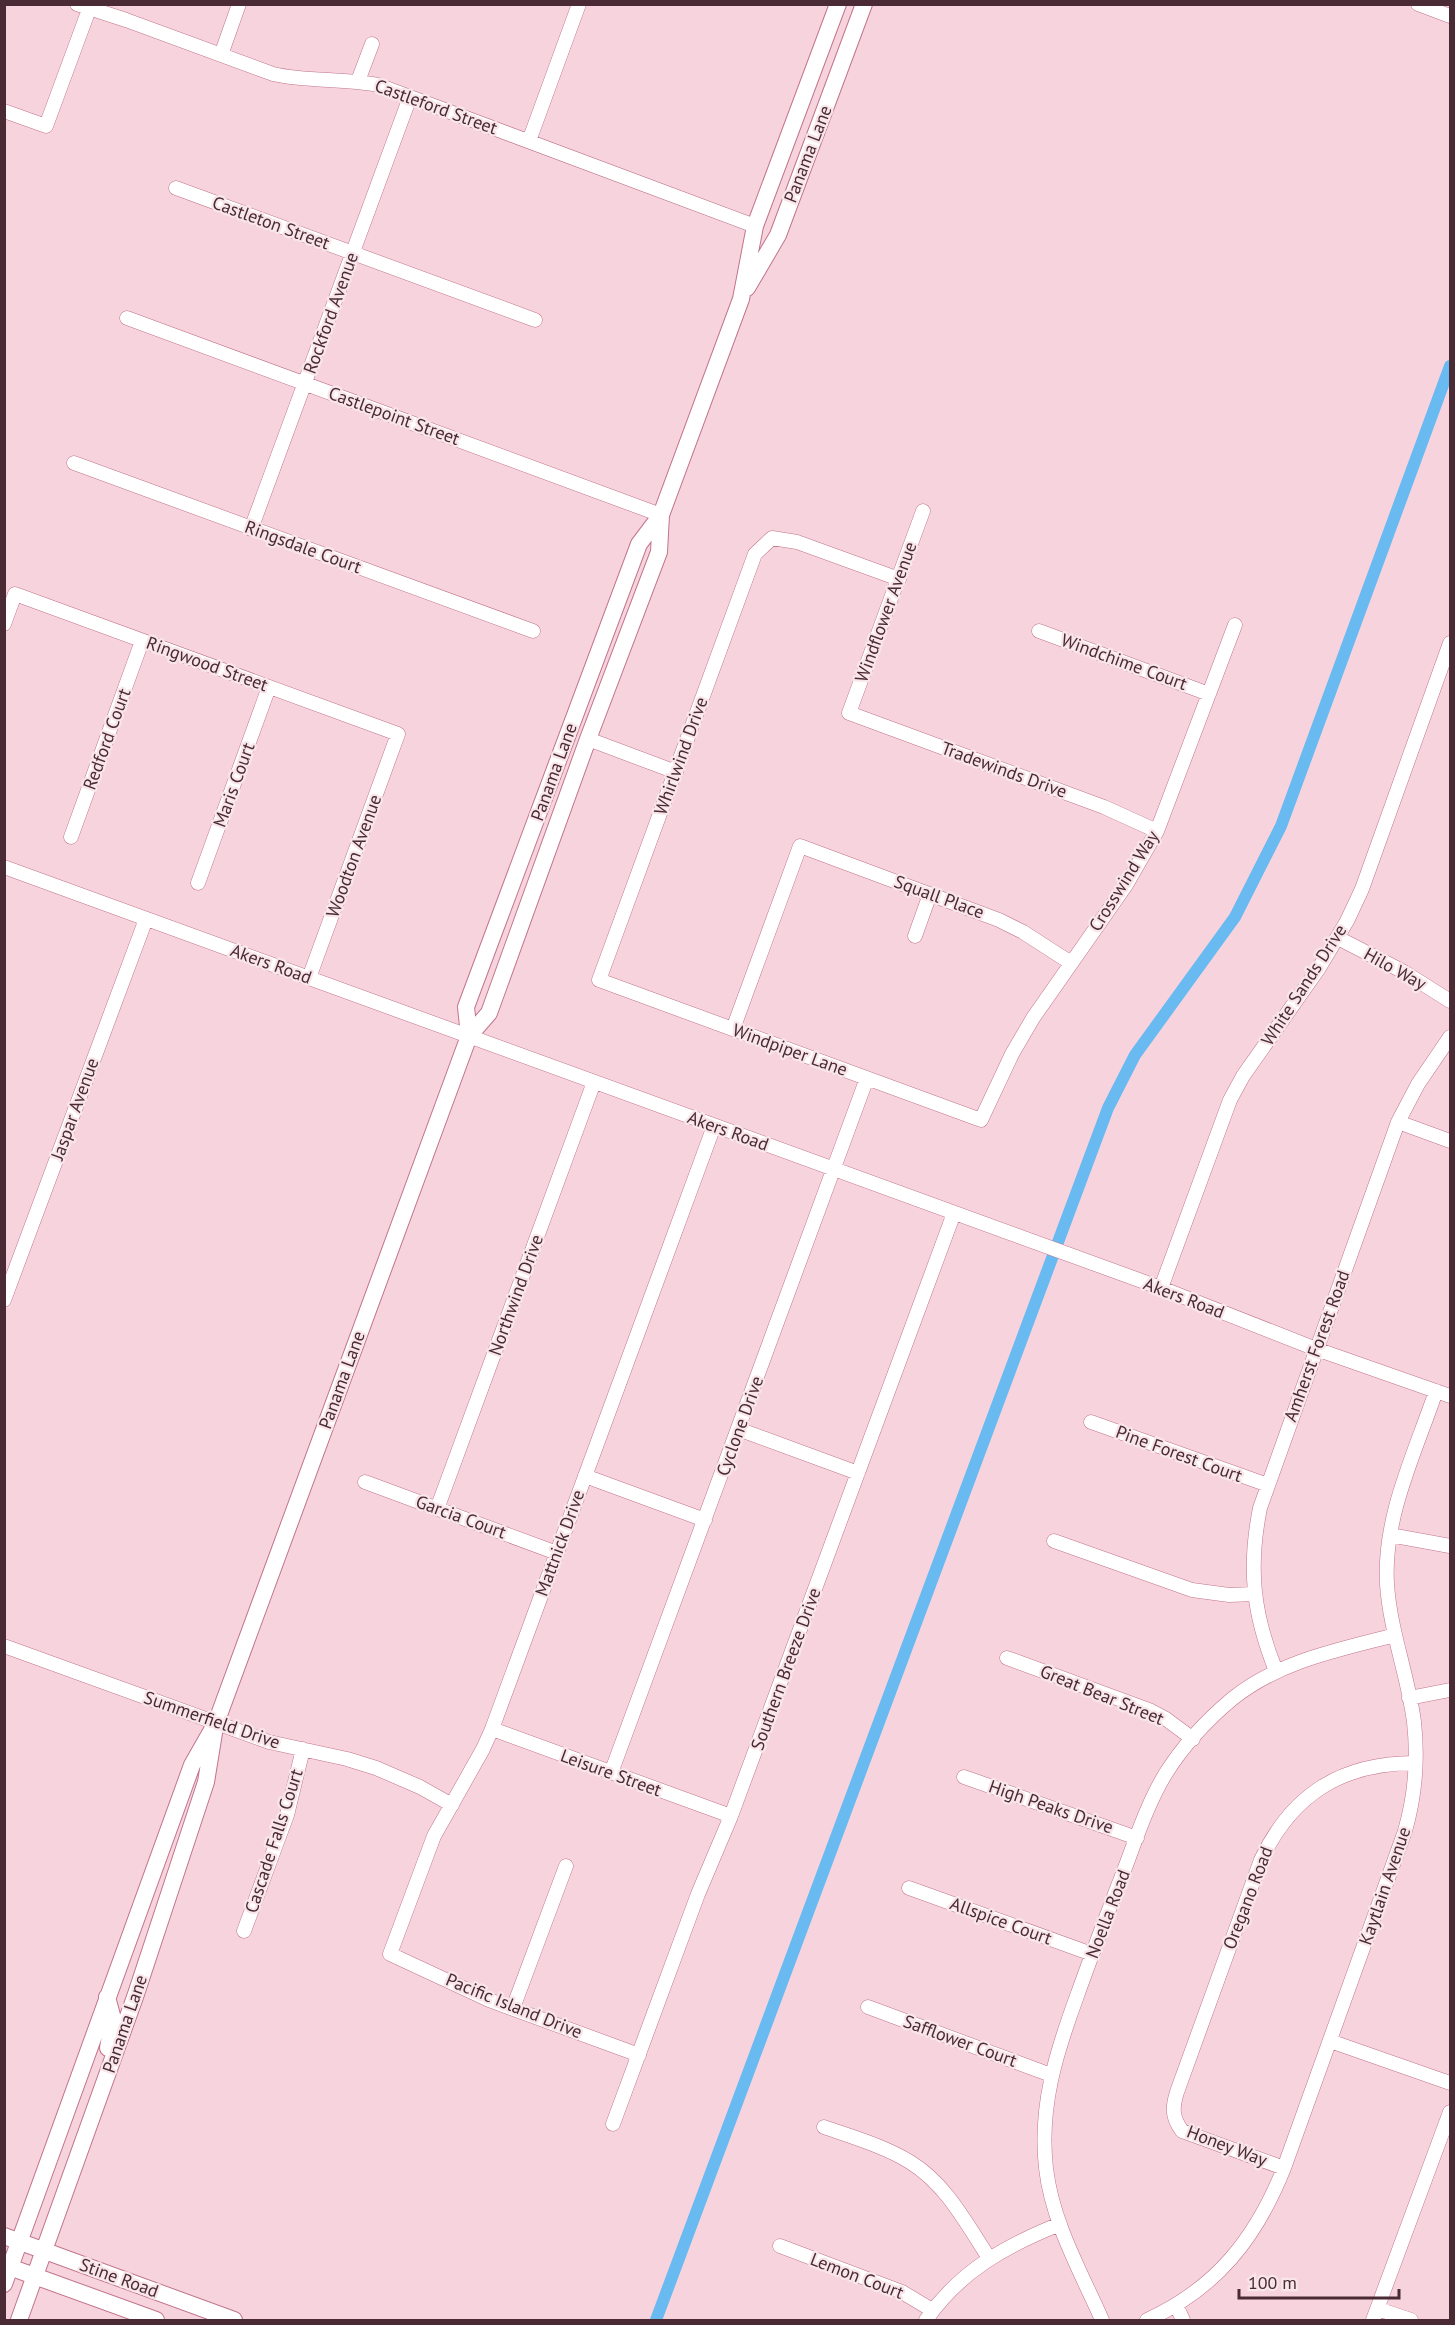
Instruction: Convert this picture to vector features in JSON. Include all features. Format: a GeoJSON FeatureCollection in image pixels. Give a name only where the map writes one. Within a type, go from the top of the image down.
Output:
{"type":"FeatureCollection","features":[{"type":"Feature","properties":{"kind":"main road","name":"Panama Lane"},"geometry":{"type":"LineString","coordinates":[[755,226],[838,4]]}},
{"type":"Feature","properties":{"kind":"main road","name":"Panama Lane"},"geometry":{"type":"LineString","coordinates":[[469,1036],[466,1007],[639,544],[661,515],[745,292],[778,235],[864,4]]}},
{"type":"Feature","properties":{"kind":"main road"},"geometry":{"type":"LineString","coordinates":[[745,292],[761,239],[755,226]]}},
{"type":"Feature","properties":{"kind":"main road","name":"Panama Lane"},"geometry":{"type":"LineString","coordinates":[[6,2272],[12,2238],[107,1997],[192,1765],[216,1723],[469,1036],[489,1013],[588,739],[660,552],[661,515]]}},
{"type":"Feature","properties":{"kind":"main road"},"geometry":{"type":"LineString","coordinates":[[588,739],[583,725],[600,648]]}},
{"type":"Feature","properties":{"kind":"main road","name":"Panama Lane"},"geometry":{"type":"LineString","coordinates":[[19,2320],[135,1996],[206,1782],[216,1723]]}},
{"type":"Feature","properties":{"kind":"main road"},"geometry":{"type":"LineString","coordinates":[[135,1996],[127,1975],[140,1906]]}},
{"type":"Feature","properties":{"kind":"main road"},"geometry":{"type":"LineString","coordinates":[[100,2093],[113,2019],[107,1997]]}},
{"type":"Feature","properties":{"kind":"main road","name":"Stine Road"},"geometry":{"type":"LineString","coordinates":[[12,2238],[234,2320]]}},
{"type":"Feature","properties":{"kind":"main road","name":"Stine Road"},"geometry":{"type":"LineString","coordinates":[[6,2272],[34,2276],[156,2320]]}},
{"type":"Feature","properties":{"kind":"street"},"geometry":{"type":"LineString","coordinates":[[220,54],[239,4]]}},
{"type":"Feature","properties":{"kind":"street"},"geometry":{"type":"LineString","coordinates":[[529,141],[579,4]]}},
{"type":"Feature","properties":{"kind":"street"},"geometry":{"type":"LineString","coordinates":[[1418,4],[1450,16]]}},
{"type":"Feature","properties":{"kind":"street"},"geometry":{"type":"LineString","coordinates":[[4,111],[46,126],[85,6]]}},
{"type":"Feature","properties":{"kind":"street","name":"Castleford Street"},"geometry":{"type":"LineString","coordinates":[[85,6],[273,74],[293,78],[358,81],[410,97],[755,226]]}},
{"type":"Feature","properties":{"kind":"street"},"geometry":{"type":"LineString","coordinates":[[358,81],[372,44]]}},
{"type":"Feature","properties":{"kind":"street","name":"Rockford Avenue"},"geometry":{"type":"LineString","coordinates":[[251,529],[410,97]]}},
{"type":"Feature","properties":{"kind":"street","name":"Castleton Street"},"geometry":{"type":"LineString","coordinates":[[176,188],[535,320]]}},
{"type":"Feature","properties":{"kind":"street","name":"Castlepoint Street"},"geometry":{"type":"LineString","coordinates":[[127,318],[661,515]]}},
{"type":"Feature","properties":{"kind":"street","name":"Ringsdale Court"},"geometry":{"type":"LineString","coordinates":[[74,463],[533,631]]}},
{"type":"Feature","properties":{"kind":"street","name":"Windflower Avenue"},"geometry":{"type":"LineString","coordinates":[[849,713],[923,512]]}},
{"type":"Feature","properties":{"kind":"street","name":"Whirlwind Drive"},"geometry":{"type":"LineString","coordinates":[[599,980],[754,554],[772,538],[797,542],[899,579]]}},
{"type":"Feature","properties":{"kind":"street","name":"Ringwood Street"},"geometry":{"type":"LineString","coordinates":[[4,624],[15,594],[398,734]]}},
{"type":"Feature","properties":{"kind":"street","name":"Crosswind Way"},"geometry":{"type":"LineString","coordinates":[[981,1120],[1012,1054],[1033,1018],[1126,885],[1157,831],[1234,625]]}},
{"type":"Feature","properties":{"kind":"street","name":"Windchime Court"},"geometry":{"type":"LineString","coordinates":[[1039,631],[1209,694]]}},
{"type":"Feature","properties":{"kind":"street","name":"Redford Court"},"geometry":{"type":"LineString","coordinates":[[71,837],[142,641]]}},
{"type":"Feature","properties":{"kind":"street","name":"White Sands Drive"},"geometry":{"type":"LineString","coordinates":[[1161,1288],[1230,1100],[1243,1076],[1338,938],[1362,889],[1450,643]]}},
{"type":"Feature","properties":{"kind":"street","name":"Maris Court"},"geometry":{"type":"LineString","coordinates":[[198,883],[269,687]]}},
{"type":"Feature","properties":{"kind":"street","name":"Tradewinds Drive"},"geometry":{"type":"LineString","coordinates":[[849,713],[1104,807],[1157,831]]}},
{"type":"Feature","properties":{"kind":"street","name":"Woodton Avenue"},"geometry":{"type":"LineString","coordinates":[[309,978],[398,734]]}},
{"type":"Feature","properties":{"kind":"street"},"geometry":{"type":"LineString","coordinates":[[588,739],[676,772]]}},
{"type":"Feature","properties":{"kind":"street","name":"Squall Place"},"geometry":{"type":"LineString","coordinates":[[733,1029],[800,846],[999,920],[1023,932],[1071,963]]}},
{"type":"Feature","properties":{"kind":"street","name":"Akers Road"},"geometry":{"type":"LineString","coordinates":[[4,867],[1161,1288],[1316,1349],[1450,1396]]}},
{"type":"Feature","properties":{"kind":"street"},"geometry":{"type":"LineString","coordinates":[[915,936],[930,894]]}},
{"type":"Feature","properties":{"kind":"street","name":"Jaspar Avenue"},"geometry":{"type":"LineString","coordinates":[[4,1300],[146,919]]}},
{"type":"Feature","properties":{"kind":"street","name":"Hilo Way"},"geometry":{"type":"LineString","coordinates":[[1338,938],[1404,972],[1450,1001]]}},
{"type":"Feature","properties":{"kind":"street","name":"Windpiper Lane"},"geometry":{"type":"LineString","coordinates":[[599,980],[981,1120]]}},
{"type":"Feature","properties":{"kind":"street","name":"Amherst Forest Road"},"geometry":{"type":"LineString","coordinates":[[1275,1671],[1264,1641],[1254,1594],[1253,1557],[1256,1533],[1268,1485],[1398,1122],[1418,1084],[1450,1037]]}},
{"type":"Feature","properties":{"kind":"street","name":"Cyclone Drive"},"geometry":{"type":"LineString","coordinates":[[611,1773],[867,1078]]}},
{"type":"Feature","properties":{"kind":"street","name":"Northwind Drive"},"geometry":{"type":"LineString","coordinates":[[437,1509],[594,1082]]}},
{"type":"Feature","properties":{"kind":"street"},"geometry":{"type":"LineString","coordinates":[[1398,1122],[1450,1142]]}},
{"type":"Feature","properties":{"kind":"street","name":"Mattnick Drive"},"geometry":{"type":"LineString","coordinates":[[390,1954],[432,1842],[492,1729],[714,1125]]}},
{"type":"Feature","properties":{"kind":"street","name":"Southern Breeze Drive"},"geometry":{"type":"LineString","coordinates":[[613,2124],[698,1894],[731,1816],[954,1213]]}},
{"type":"Feature","properties":{"kind":"street","name":"Kaytlain Avenue"},"geometry":{"type":"LineString","coordinates":[[1147,2320],[1176,2305],[1215,2276],[1247,2241],[1272,2197],[1405,1831],[1411,1808],[1415,1763],[1414,1729],[1387,1582],[1390,1535],[1397,1502],[1436,1391]]}},
{"type":"Feature","properties":{"kind":"street","name":"Pine Forest Court"},"geometry":{"type":"LineString","coordinates":[[1091,1422],[1268,1485]]}},
{"type":"Feature","properties":{"kind":"street"},"geometry":{"type":"LineString","coordinates":[[738,1429],[858,1473]]}},
{"type":"Feature","properties":{"kind":"street"},"geometry":{"type":"LineString","coordinates":[[585,1476],[705,1520]]}},
{"type":"Feature","properties":{"kind":"street","name":"Garcia Court"},"geometry":{"type":"LineString","coordinates":[[365,1482],[557,1553]]}},
{"type":"Feature","properties":{"kind":"street"},"geometry":{"type":"LineString","coordinates":[[1390,1535],[1450,1546]]}},
{"type":"Feature","properties":{"kind":"street"},"geometry":{"type":"LineString","coordinates":[[1054,1542],[1192,1590],[1229,1595],[1254,1594]]}},
{"type":"Feature","properties":{"kind":"street","name":"Noella Road"},"geometry":{"type":"LineString","coordinates":[[1102,2320],[1060,2224],[1051,2196],[1044,2146],[1046,2099],[1057,2052],[1137,1838],[1165,1775],[1214,1715],[1233,1698],[1275,1671],[1311,1657],[1395,1635]]}},
{"type":"Feature","properties":{"kind":"street","name":"Summerfield Drive"},"geometry":{"type":"LineString","coordinates":[[4,1646],[269,1742],[376,1768],[420,1787],[452,1805]]}},
{"type":"Feature","properties":{"kind":"street","name":"Great Bear Street"},"geometry":{"type":"LineString","coordinates":[[1006,1658],[1149,1710],[1166,1719],[1193,1739]]}},
{"type":"Feature","properties":{"kind":"street"},"geometry":{"type":"LineString","coordinates":[[1409,1698],[1450,1690]]}},
{"type":"Feature","properties":{"kind":"street","name":"Leisure Street"},"geometry":{"type":"LineString","coordinates":[[492,1729],[731,1816]]}},
{"type":"Feature","properties":{"kind":"street","name":"Cascade Falls Court"},"geometry":{"type":"LineString","coordinates":[[244,1931],[291,1803],[303,1749]]}},
{"type":"Feature","properties":{"kind":"street","name":"Oregano Road"},"geometry":{"type":"LineString","coordinates":[[1174,2120],[1173,2106],[1181,2081],[1261,1860],[1280,1825],[1307,1796],[1344,1775],[1382,1764],[1415,1763]]}},
{"type":"Feature","properties":{"kind":"street","name":"High Peaks Drive"},"geometry":{"type":"LineString","coordinates":[[964,1777],[1137,1838]]}},
{"type":"Feature","properties":{"kind":"street"},"geometry":{"type":"LineString","coordinates":[[513,2008],[566,1866]]}},
{"type":"Feature","properties":{"kind":"street","name":"Allspice Court"},"geometry":{"type":"LineString","coordinates":[[909,1888],[1092,1954]]}},
{"type":"Feature","properties":{"kind":"street","name":"Pacific Island Drive"},"geometry":{"type":"LineString","coordinates":[[390,1954],[513,2008],[639,2055]]}},
{"type":"Feature","properties":{"kind":"street","name":"Safflower Court"},"geometry":{"type":"LineString","coordinates":[[868,2007],[1051,2075]]}},
{"type":"Feature","properties":{"kind":"street"},"geometry":{"type":"LineString","coordinates":[[1330,2041],[1450,2083]]}},
{"type":"Feature","properties":{"kind":"street"},"geometry":{"type":"LineString","coordinates":[[1411,2320],[1376,2314],[1450,2112]]}},
{"type":"Feature","properties":{"kind":"street","name":"Honey Way"},"geometry":{"type":"LineString","coordinates":[[1174,2120],[1182,2131],[1284,2168]]}},
{"type":"Feature","properties":{"kind":"street"},"geometry":{"type":"LineString","coordinates":[[824,2127],[892,2152],[929,2176],[954,2205],[989,2258]]}},
{"type":"Feature","properties":{"kind":"street"},"geometry":{"type":"LineString","coordinates":[[929,2315],[962,2279],[989,2258],[1023,2239],[1060,2224]]}},
{"type":"Feature","properties":{"kind":"street","name":"Lemon Court"},"geometry":{"type":"LineString","coordinates":[[780,2246],[902,2292],[929,2315]]}},
{"type":"Feature","properties":{"kind":"street"},"geometry":{"type":"LineString","coordinates":[[1176,2305],[1184,2320]]}},
{"type":"Feature","properties":{"kind":"waterway"},"geometry":{"type":"LineString","coordinates":[[656,2320],[1108,1108],[1135,1055],[1235,917],[1281,826],[1450,366]]}}]}
